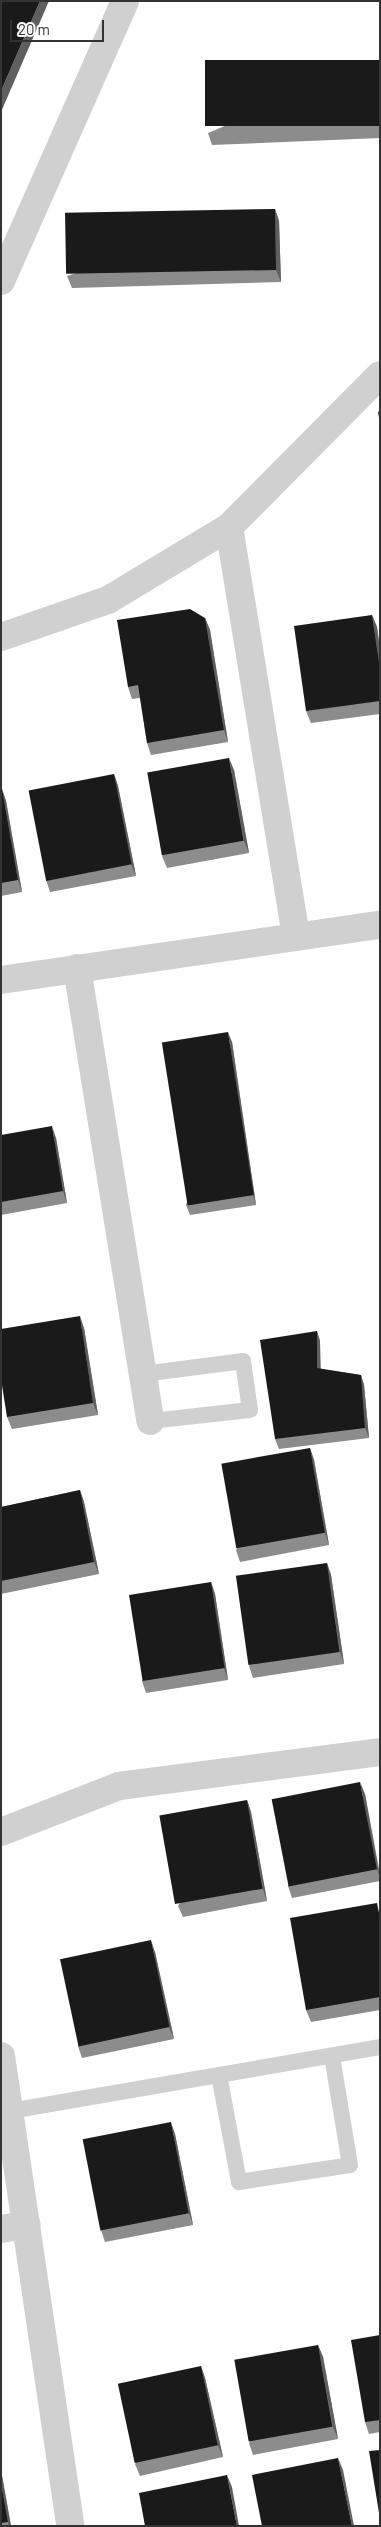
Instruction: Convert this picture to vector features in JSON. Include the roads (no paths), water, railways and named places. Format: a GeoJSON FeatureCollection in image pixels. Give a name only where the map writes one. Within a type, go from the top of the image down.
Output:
{"type":"FeatureCollection","features":[{"type":"Feature","properties":{"kind":"street"},"geometry":{"type":"LineString","coordinates":[[1,282],[125,1]]}},
{"type":"Feature","properties":{"kind":"street"},"geometry":{"type":"LineString","coordinates":[[1,637],[108,600],[229,527],[380,375]]}},
{"type":"Feature","properties":{"kind":"street"},"geometry":{"type":"LineString","coordinates":[[229,527],[296,937]]}},
{"type":"Feature","properties":{"kind":"street"},"geometry":{"type":"LineString","coordinates":[[1,980],[380,924]]}},
{"type":"Feature","properties":{"kind":"street"},"geometry":{"type":"LineString","coordinates":[[77,968],[150,1421]]}},
{"type":"Feature","properties":{"kind":"street"},"geometry":{"type":"LineString","coordinates":[[1,1832],[118,1786],[380,1752]]}},
{"type":"Feature","properties":{"kind":"street"},"geometry":{"type":"LineString","coordinates":[[1,2056],[10,2111],[14,2227],[70,2526]]}},
{"type":"Feature","properties":{"kind":"lane"},"geometry":{"type":"LineString","coordinates":[[143,1374],[243,1361],[250,1410],[150,1421]]}},
{"type":"Feature","properties":{"kind":"lane"},"geometry":{"type":"LineString","coordinates":[[10,2111],[380,2047]]}},
{"type":"Feature","properties":{"kind":"lane"},"geometry":{"type":"LineString","coordinates":[[219,2075],[239,2182],[350,2165],[332,2056]]}}]}
